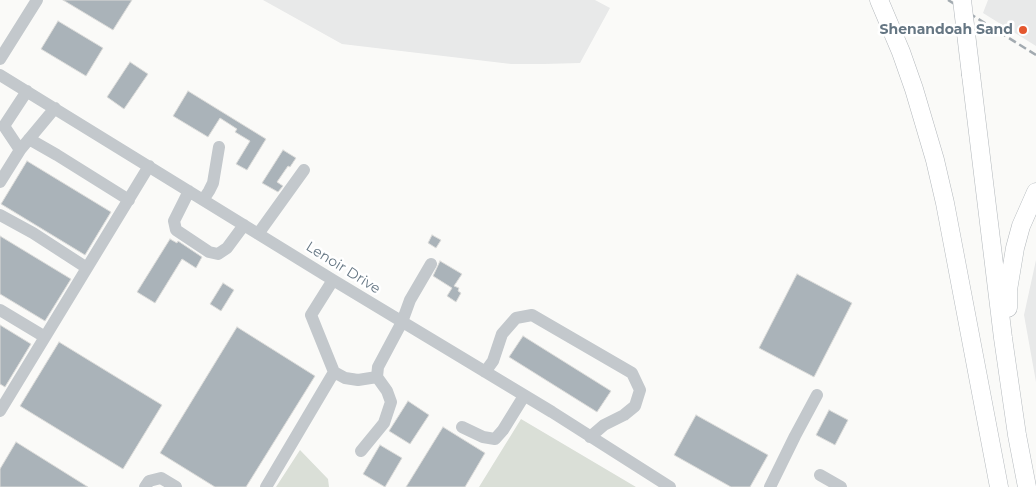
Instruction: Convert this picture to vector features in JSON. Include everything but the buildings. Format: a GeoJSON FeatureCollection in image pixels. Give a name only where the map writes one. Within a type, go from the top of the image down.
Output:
{"type":"FeatureCollection","features":[{"type":"Feature","properties":{"kind":"highway"},"geometry":{"type":"LineString","coordinates":[[962,0],[1003,338],[1026,487]]}},
{"type":"Feature","properties":{"kind":"highway"},"geometry":{"type":"LineString","coordinates":[[881,4],[914,89],[935,160],[945,203],[999,487]]}},
{"type":"Feature","properties":{"kind":"highway"},"geometry":{"type":"LineString","coordinates":[[1032,487],[1010,327],[1008,290],[1015,248],[1021,226],[1036,192]]}},
{"type":"Feature","properties":{"kind":"street"},"geometry":{"type":"LineString","coordinates":[[0,60],[37,0]]}},
{"type":"Feature","properties":{"kind":"street","name":"Lenoir Drive"},"geometry":{"type":"LineString","coordinates":[[0,74],[670,487]]}},
{"type":"Feature","properties":{"kind":"street"},"geometry":{"type":"LineString","coordinates":[[20,150],[2,125],[27,91]]}},
{"type":"Feature","properties":{"kind":"street"},"geometry":{"type":"LineString","coordinates":[[0,182],[20,150],[55,108]]}},
{"type":"Feature","properties":{"kind":"street"},"geometry":{"type":"LineString","coordinates":[[29,139],[57,154],[128,200]]}},
{"type":"Feature","properties":{"kind":"street"},"geometry":{"type":"LineString","coordinates":[[203,200],[213,183],[219,147]]}},
{"type":"Feature","properties":{"kind":"street"},"geometry":{"type":"LineString","coordinates":[[1,408],[149,166]]}},
{"type":"Feature","properties":{"kind":"street"},"geometry":{"type":"LineString","coordinates":[[258,234],[304,170]]}},
{"type":"Feature","properties":{"kind":"street"},"geometry":{"type":"LineString","coordinates":[[189,191],[174,220],[176,230],[209,252],[218,254],[227,248],[244,225]]}},
{"type":"Feature","properties":{"kind":"street"},"geometry":{"type":"LineString","coordinates":[[0,215],[33,233],[87,268]]}},
{"type":"Feature","properties":{"kind":"street"},"geometry":{"type":"LineString","coordinates":[[361,451],[384,423],[391,402],[387,391],[377,377],[378,366],[402,322],[410,300],[431,264]]}},
{"type":"Feature","properties":{"kind":"street"},"geometry":{"type":"LineString","coordinates":[[333,280],[311,315],[334,372],[345,378],[358,380],[377,377]]}},
{"type":"Feature","properties":{"kind":"street"},"geometry":{"type":"LineString","coordinates":[[0,310],[45,338]]}},
{"type":"Feature","properties":{"kind":"street"},"geometry":{"type":"LineString","coordinates":[[485,372],[494,361],[502,334],[516,318],[532,315],[632,373],[640,390],[635,406],[624,415],[604,425],[590,437]]}},
{"type":"Feature","properties":{"kind":"street"},"geometry":{"type":"LineString","coordinates":[[266,487],[334,372]]}},
{"type":"Feature","properties":{"kind":"street"},"geometry":{"type":"LineString","coordinates":[[770,487],[817,395]]}},
{"type":"Feature","properties":{"kind":"street"},"geometry":{"type":"LineString","coordinates":[[462,427],[483,438],[495,439],[504,430],[524,396]]}},
{"type":"Feature","properties":{"kind":"street"},"geometry":{"type":"LineString","coordinates":[[820,475],[841,487]]}},
{"type":"Feature","properties":{"kind":"street"},"geometry":{"type":"LineString","coordinates":[[145,487],[149,481],[161,478],[176,487]]}},
{"type":"Feature","properties":{"kind":"shaded area"},"geometry":{"type":"Polygon","coordinates":[[[263,0],[595,0],[610,8],[580,63],[511,64],[342,44],[263,0]]]}},
{"type":"Feature","properties":{"kind":"shaded area","name":"Shenandoah Sand"},"geometry":{"type":"Polygon","coordinates":[[[988,0],[1036,0],[1036,46],[983,13],[988,0]]]}},
{"type":"Feature","properties":{"kind":"shaded area"},"geometry":{"type":"Polygon","coordinates":[[[1036,260],[1036,382],[1024,315],[1036,260]]]}},
{"type":"Feature","properties":{"kind":"shaded area"},"geometry":{"type":"Polygon","coordinates":[[[521,419],[636,487],[479,487],[521,419]]]}},
{"type":"Feature","properties":{"kind":"shaded area"},"geometry":{"type":"Polygon","coordinates":[[[300,450],[328,479],[329,487],[276,487],[300,450]]]}},
{"type":"Feature","properties":{"kind":"railway"},"geometry":{"type":"LineString","coordinates":[[948,0],[1036,55]]}},
{"type":"Feature","properties":{"kind":"place","name":"Shenandoah Sand"},"geometry":{"type":"Point","coordinates":[1023,30]}}]}
